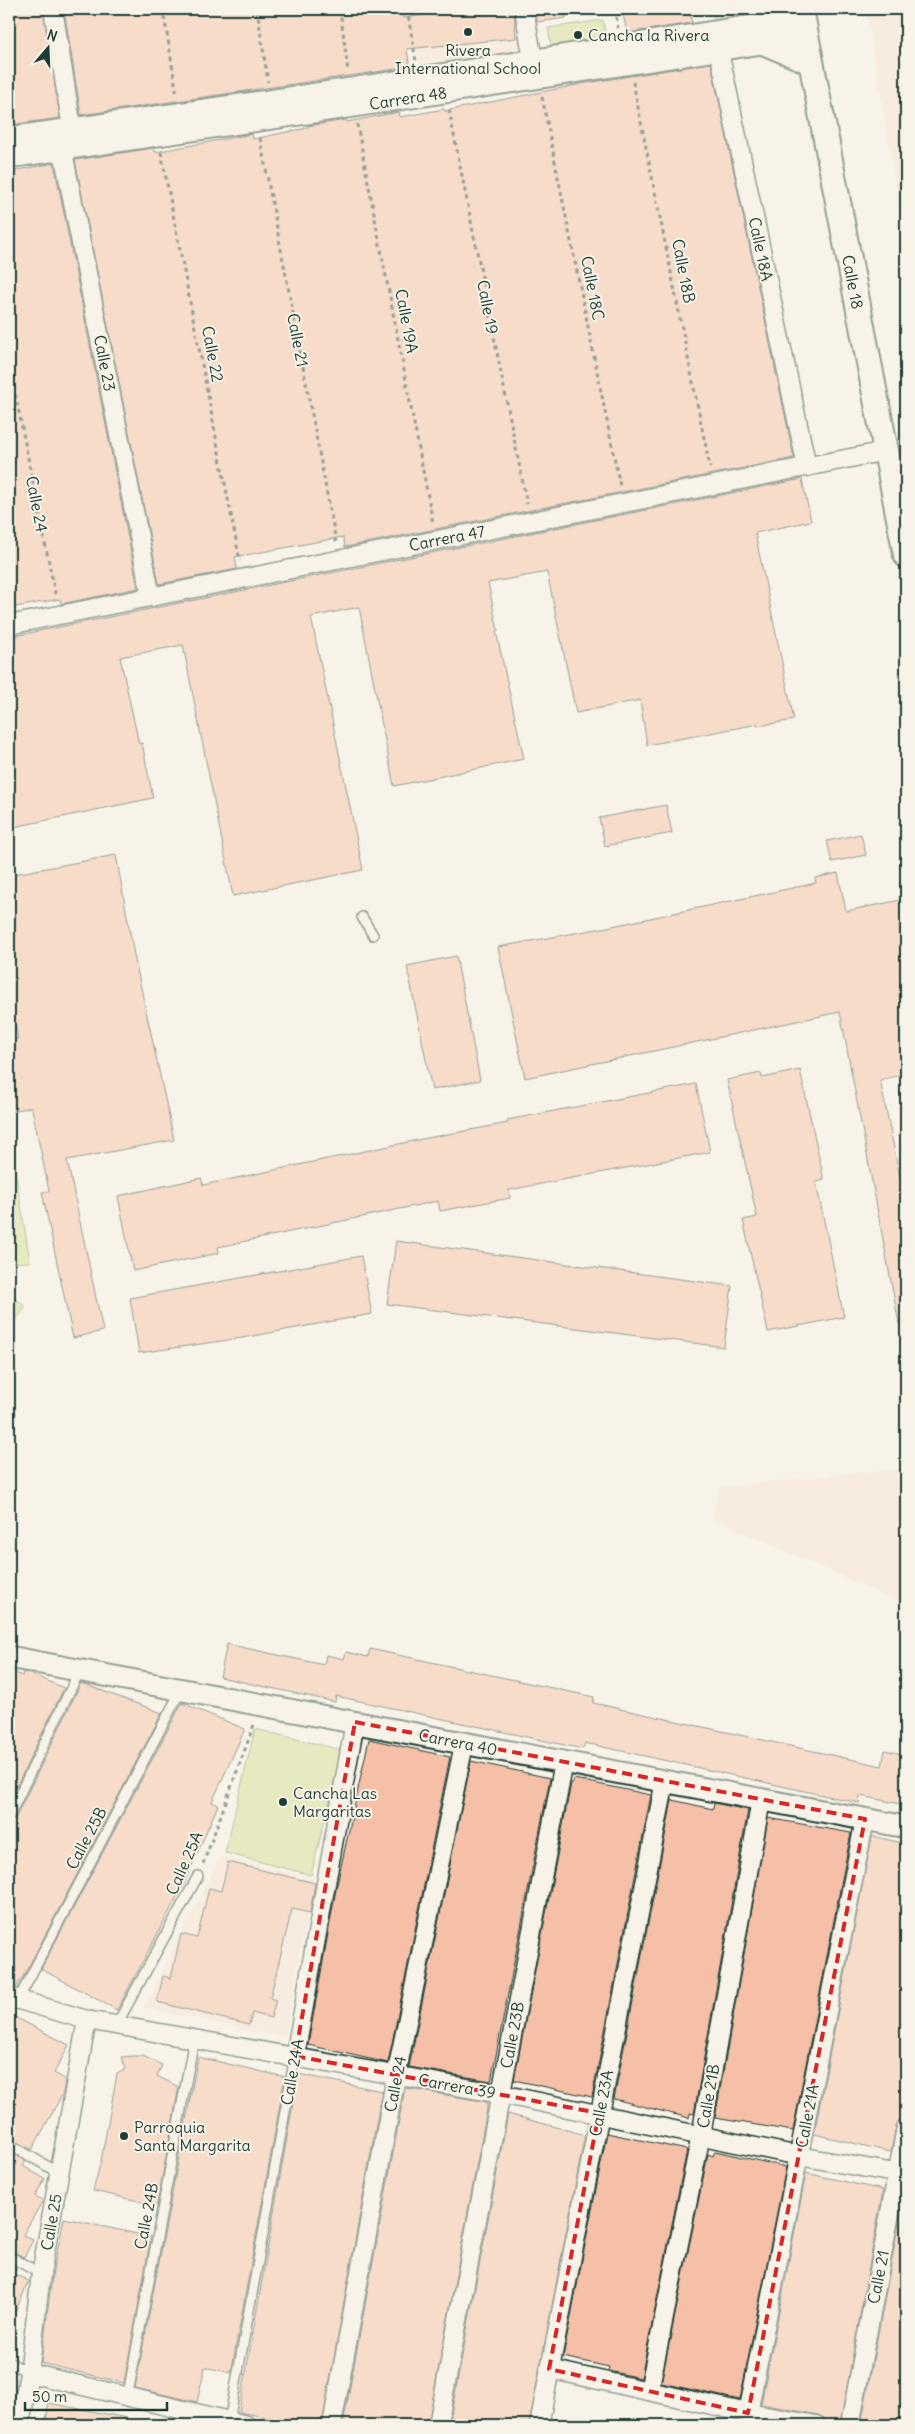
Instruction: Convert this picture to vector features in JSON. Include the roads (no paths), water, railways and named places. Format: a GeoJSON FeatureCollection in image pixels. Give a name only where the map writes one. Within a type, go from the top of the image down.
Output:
{"type":"FeatureCollection","features":[{"type":"Feature","properties":{"kind":"main road","name":"Calle 18"},"geometry":{"type":"LineString","coordinates":[[803,21],[906,555]]}},
{"type":"Feature","properties":{"kind":"main road"},"geometry":{"type":"LineString","coordinates":[[764,25],[811,62]]}},
{"type":"Feature","properties":{"kind":"street","name":"Calle 23"},"geometry":{"type":"LineString","coordinates":[[53,9],[67,138],[150,597]]}},
{"type":"Feature","properties":{"kind":"street"},"geometry":{"type":"LineString","coordinates":[[524,9],[536,68]]}},
{"type":"Feature","properties":{"kind":"street","name":"Carrera 48"},"geometry":{"type":"LineString","coordinates":[[9,138],[67,138],[158,134],[257,121],[352,98],[419,78],[629,62],[717,41],[764,25],[803,21]]}},
{"type":"Feature","properties":{"kind":"street","name":"Carrera 48"},"geometry":{"type":"LineString","coordinates":[[9,157],[67,138],[180,113],[271,100],[352,98],[446,92],[536,68],[717,41]]}},
{"type":"Feature","properties":{"kind":"street","name":"Calle 18A"},"geometry":{"type":"LineString","coordinates":[[717,41],[807,467]]}},
{"type":"Feature","properties":{"kind":"street","name":"Carrera 47"},"geometry":{"type":"LineString","coordinates":[[9,626],[886,451]]}},
{"type":"Feature","properties":{"kind":"street","name":"Carrera 40"},"geometry":{"type":"LineString","coordinates":[[9,1657],[906,1827]]}},
{"type":"Feature","properties":{"kind":"street","name":"Calle 24A"},"geometry":{"type":"LineString","coordinates":[[295,2056],[355,1722]]}},
{"type":"Feature","properties":{"kind":"street","name":"Calle 24"},"geometry":{"type":"LineString","coordinates":[[332,2425],[396,2076],[464,1744]]}},
{"type":"Feature","properties":{"kind":"street","name":"Calle 23B"},"geometry":{"type":"LineString","coordinates":[[438,2425],[564,1762]]}},
{"type":"Feature","properties":{"kind":"street","name":"Calle 23A"},"geometry":{"type":"LineString","coordinates":[[539,2425],[665,1781]]}},
{"type":"Feature","properties":{"kind":"street","name":"Calle 21B"},"geometry":{"type":"LineString","coordinates":[[649,2391],[701,2135],[761,1800]]}},
{"type":"Feature","properties":{"kind":"street","name":"Calle 21A"},"geometry":{"type":"LineString","coordinates":[[748,2413],[865,1820]]}},
{"type":"Feature","properties":{"kind":"street","name":"Carrera 39"},"geometry":{"type":"LineString","coordinates":[[13,1998],[87,2020],[118,2024],[501,2094],[799,2156],[902,2174]]}},
{"type":"Feature","properties":{"kind":"street","name":"Calle 25"},"geometry":{"type":"LineString","coordinates":[[20,2425],[29,2374],[41,2274],[87,2020]]}},
{"type":"Feature","properties":{"kind":"street","name":"Calle 21"},"geometry":{"type":"LineString","coordinates":[[850,2425],[902,2174],[906,2128]]}},
{"type":"Feature","properties":{"kind":"street"},"geometry":{"type":"LineString","coordinates":[[549,2369],[748,2413],[816,2425]]}},
{"type":"Feature","properties":{"kind":"street"},"geometry":{"type":"LineString","coordinates":[[29,2374],[238,2424]]}},
{"type":"Feature","properties":{"kind":"lane"},"geometry":{"type":"LineString","coordinates":[[362,917],[373,935]]}},
{"type":"Feature","properties":{"kind":"lane"},"geometry":{"type":"LineString","coordinates":[[9,1816],[80,1670]]}},
{"type":"Feature","properties":{"kind":"lane","name":"Calle 25B"},"geometry":{"type":"LineString","coordinates":[[13,1998],[181,1690]]}},
{"type":"Feature","properties":{"kind":"lane","name":"Calle 25A"},"geometry":{"type":"LineString","coordinates":[[118,2024],[198,1876]]}},
{"type":"Feature","properties":{"kind":"lane","name":"Calle 24B"},"geometry":{"type":"LineString","coordinates":[[127,2398],[194,2038]]}},
{"type":"Feature","properties":{"kind":"lane","name":"Calle 24A"},"geometry":{"type":"LineString","coordinates":[[238,2424],[295,2056]]}},
{"type":"Feature","properties":{"kind":"lane"},"geometry":{"type":"LineString","coordinates":[[9,2144],[60,2173]]}},
{"type":"Feature","properties":{"kind":"lane"},"geometry":{"type":"LineString","coordinates":[[9,2256],[41,2274]]}},
{"type":"Feature","properties":{"kind":"lane"},"geometry":{"type":"LineString","coordinates":[[9,2362],[29,2374]]}},
{"type":"Feature","properties":{"kind":"place","name":"Rivera International School"},"geometry":{"type":"Point","coordinates":[468,32]}},
{"type":"Feature","properties":{"kind":"place","name":"Cancha la Rivera"},"geometry":{"type":"Point","coordinates":[578,35]}},
{"type":"Feature","properties":{"kind":"place","name":"Cancha Las Margaritas"},"geometry":{"type":"Point","coordinates":[283,1802]}},
{"type":"Feature","properties":{"kind":"place","name":"Parroquia Santa Margarita"},"geometry":{"type":"Point","coordinates":[124,2136]}}]}
